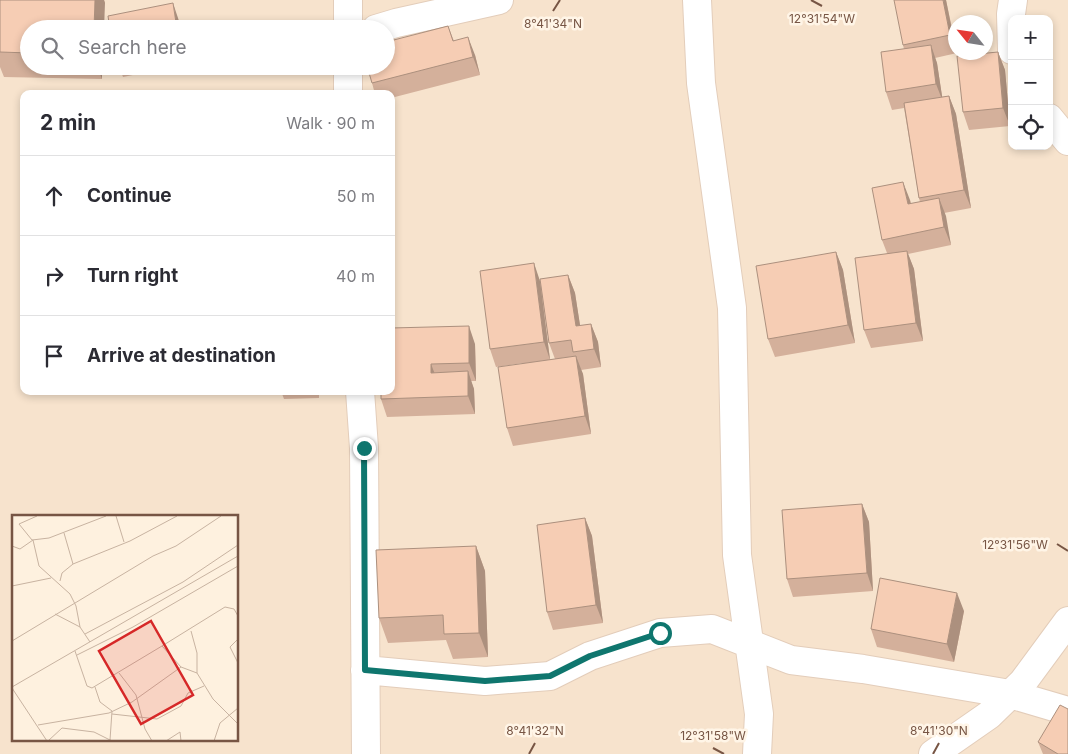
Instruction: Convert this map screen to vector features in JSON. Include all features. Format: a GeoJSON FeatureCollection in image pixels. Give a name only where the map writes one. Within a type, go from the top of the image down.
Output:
{"type":"FeatureCollection","features":[{"type":"Feature","properties":{"kind":"street"},"geometry":{"type":"LineString","coordinates":[[348,0],[348,20]]}},
{"type":"Feature","properties":{"kind":"street"},"geometry":{"type":"LineString","coordinates":[[395,23],[499,0]]}},
{"type":"Feature","properties":{"kind":"street"},"geometry":{"type":"LineString","coordinates":[[697,0],[701,83],[732,308],[737,555],[759,714],[757,754]]}},
{"type":"Feature","properties":{"kind":"street"},"geometry":{"type":"LineString","coordinates":[[1011,15],[1012,0]]}},
{"type":"Feature","properties":{"kind":"street"},"geometry":{"type":"LineString","coordinates":[[348,75],[348,90]]}},
{"type":"Feature","properties":{"kind":"street"},"geometry":{"type":"LineString","coordinates":[[1053,123],[1068,141]]}},
{"type":"Feature","properties":{"kind":"street"},"geometry":{"type":"LineString","coordinates":[[360,395],[364,448],[366,754]]}},
{"type":"Feature","properties":{"kind":"street"},"geometry":{"type":"LineString","coordinates":[[933,754],[989,715],[1023,682],[1068,621]]}},
{"type":"Feature","properties":{"kind":"street"},"geometry":{"type":"LineString","coordinates":[[365,670],[485,681],[550,676],[590,656],[660,633],[712,629],[791,660],[863,669],[1010,694],[1068,711]]}},
{"type":"Feature","properties":{"kind":"shaded area"},"geometry":{"type":"Polygon","coordinates":[[[0,0],[1068,0],[1068,754],[0,754],[0,0]]]}},
{"type":"Feature","properties":{"kind":"building"},"geometry":{"type":"Polygon","coordinates":[[[0,0],[95,0],[94,20],[20,20],[20,53],[0,52],[0,0]]]}},
{"type":"Feature","properties":{"kind":"building"},"geometry":{"type":"Polygon","coordinates":[[[894,0],[943,0],[948,35],[903,45],[894,0]]]}},
{"type":"Feature","properties":{"kind":"building"},"geometry":{"type":"Polygon","coordinates":[[[173,3],[176,20],[109,20],[108,16],[173,3]]]}},
{"type":"Feature","properties":{"kind":"building"},"geometry":{"type":"Polygon","coordinates":[[[448,26],[453,41],[468,37],[473,57],[372,83],[370,75],[395,75],[395,40],[448,26]]]}},
{"type":"Feature","properties":{"kind":"building"},"geometry":{"type":"Polygon","coordinates":[[[931,45],[936,84],[886,92],[881,52],[931,45]]]}},
{"type":"Feature","properties":{"kind":"building"},"geometry":{"type":"Polygon","coordinates":[[[993,52],[998,52],[1003,108],[963,112],[957,60],[993,60],[993,52]]]}},
{"type":"Feature","properties":{"kind":"building"},"geometry":{"type":"Polygon","coordinates":[[[949,96],[964,190],[919,198],[904,103],[949,96]]]}},
{"type":"Feature","properties":{"kind":"building"},"geometry":{"type":"Polygon","coordinates":[[[903,182],[908,204],[939,198],[944,227],[882,240],[872,188],[903,182]]]}},
{"type":"Feature","properties":{"kind":"building"},"geometry":{"type":"Polygon","coordinates":[[[907,251],[916,323],[864,330],[855,258],[907,251]]]}},
{"type":"Feature","properties":{"kind":"building"},"geometry":{"type":"Polygon","coordinates":[[[836,252],[848,325],[768,339],[756,266],[836,252]]]}},
{"type":"Feature","properties":{"kind":"building"},"geometry":{"type":"Polygon","coordinates":[[[534,263],[544,342],[490,349],[480,271],[534,263]]]}},
{"type":"Feature","properties":{"kind":"building"},"geometry":{"type":"Polygon","coordinates":[[[568,275],[576,326],[591,324],[594,349],[573,352],[571,340],[549,343],[540,279],[568,275]]]}},
{"type":"Feature","properties":{"kind":"building"},"geometry":{"type":"Polygon","coordinates":[[[469,326],[469,363],[431,364],[431,373],[468,371],[468,396],[381,399],[381,395],[395,395],[395,328],[469,326]]]}},
{"type":"Feature","properties":{"kind":"building"},"geometry":{"type":"Polygon","coordinates":[[[576,356],[585,416],[507,428],[498,367],[576,356]]]}},
{"type":"Feature","properties":{"kind":"building"},"geometry":{"type":"Polygon","coordinates":[[[862,504],[867,573],[787,579],[782,510],[862,504]]]}},
{"type":"Feature","properties":{"kind":"building"},"geometry":{"type":"Polygon","coordinates":[[[585,518],[596,605],[547,612],[537,525],[585,518]]]}},
{"type":"Feature","properties":{"kind":"building"},"geometry":{"type":"Polygon","coordinates":[[[476,546],[479,633],[444,634],[443,615],[379,618],[376,550],[476,546]]]}},
{"type":"Feature","properties":{"kind":"building"},"geometry":{"type":"Polygon","coordinates":[[[880,578],[957,593],[947,644],[871,629],[880,578]]]}},
{"type":"Feature","properties":{"kind":"building"},"geometry":{"type":"Polygon","coordinates":[[[1060,705],[1068,709],[1068,754],[1058,754],[1038,742],[1060,705]]]}},
{"type":"Feature","properties":{"kind":"route"},"geometry":{"type":"LineString","coordinates":[[364,448],[365,670],[485,681],[550,676],[590,656],[660,633]]}}]}
